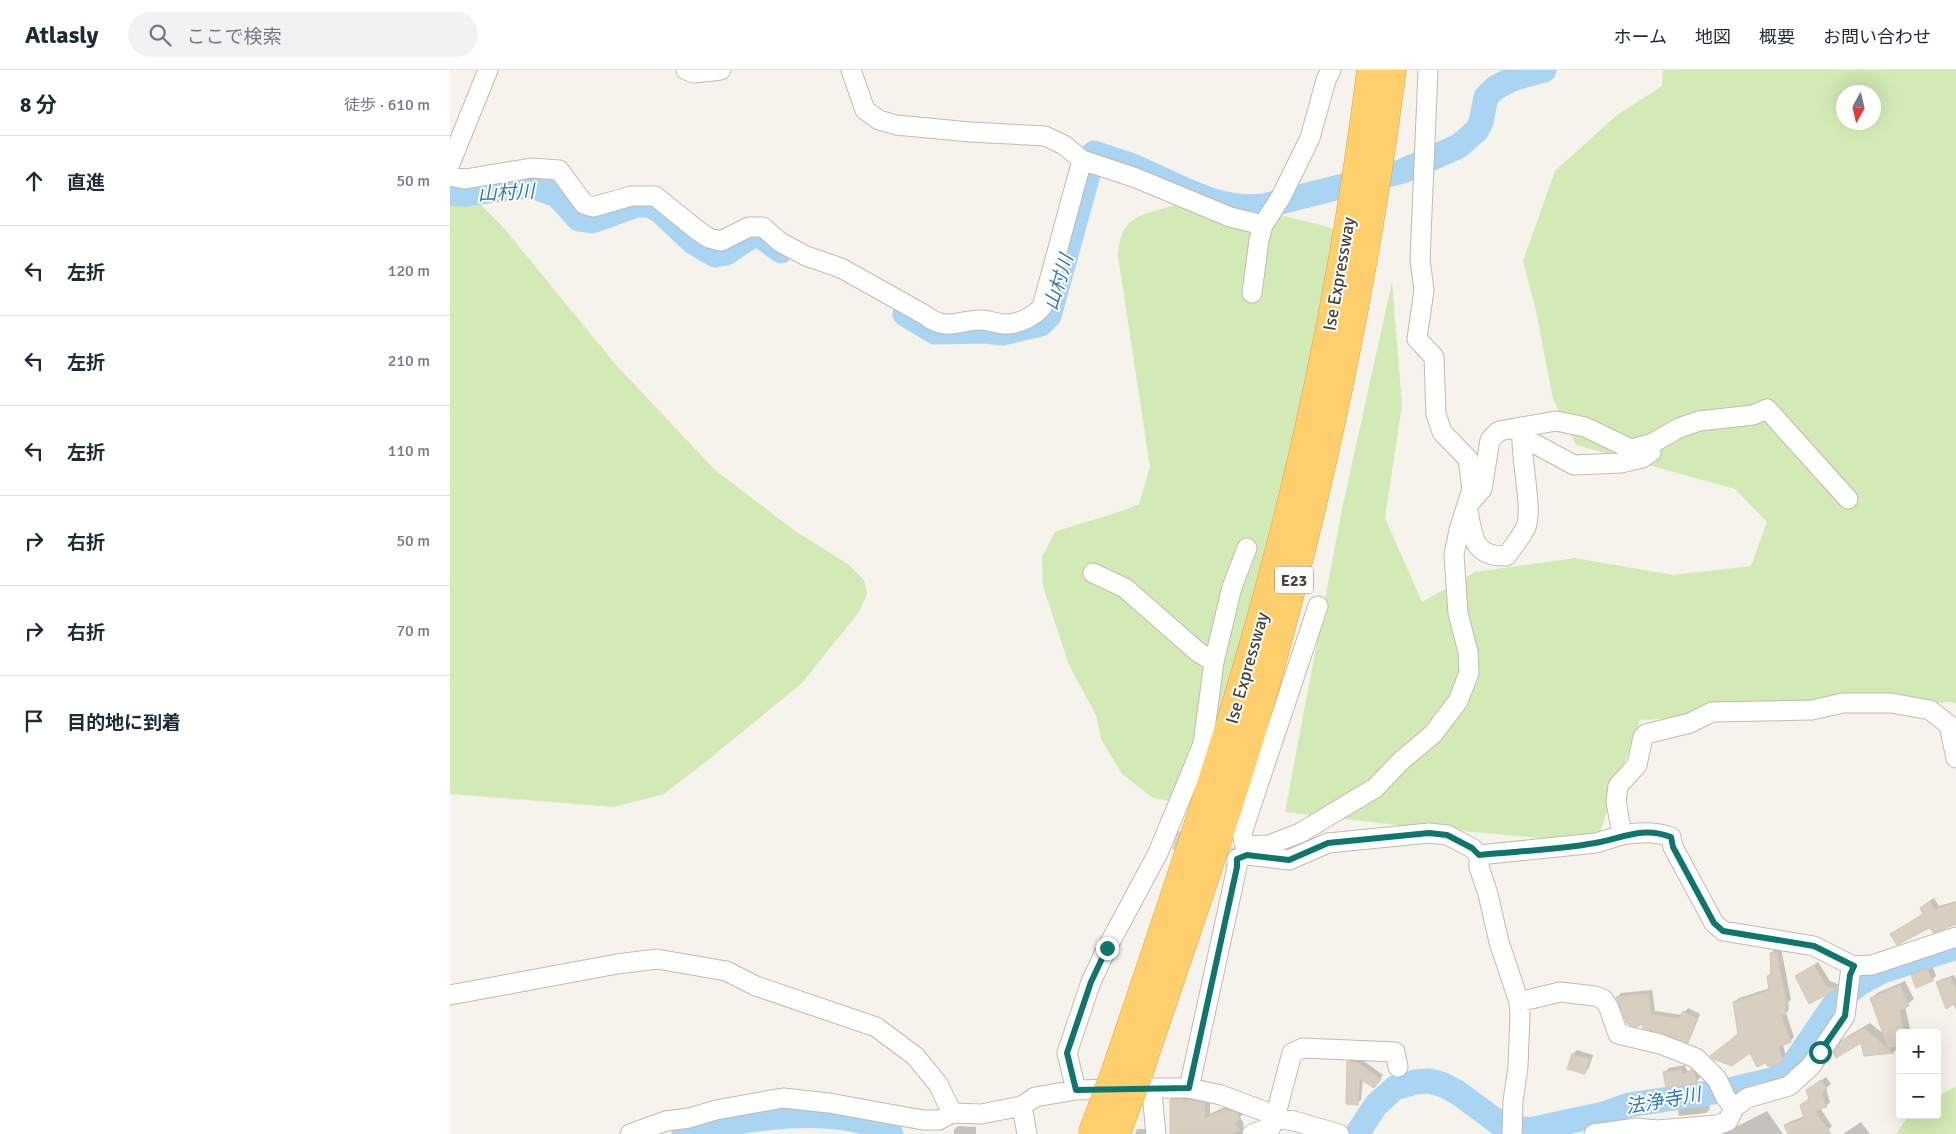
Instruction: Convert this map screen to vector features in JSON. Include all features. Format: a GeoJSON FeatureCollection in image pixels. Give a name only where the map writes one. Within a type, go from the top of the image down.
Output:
{"type":"FeatureCollection","features":[{"type":"Feature","properties":{"kind":"highway","name":"Ise Expressway"},"geometry":{"type":"LineString","coordinates":[[1092,1134],[1135,1081],[1209,796],[1275,571],[1322,366],[1347,231],[1371,70]]}},
{"type":"Feature","properties":{"kind":"highway","name":"Ise Expressway"},"geometry":{"type":"LineString","coordinates":[[1116,1134],[1230,802],[1294,580],[1342,370],[1368,234],[1392,70]]}},
{"type":"Feature","properties":{"kind":"street"},"geometry":{"type":"LineString","coordinates":[[450,164],[488,70]]}},
{"type":"Feature","properties":{"kind":"street"},"geometry":{"type":"LineString","coordinates":[[686,70],[694,73],[721,70]]}},
{"type":"Feature","properties":{"kind":"street"},"geometry":{"type":"LineString","coordinates":[[851,70],[865,110],[879,120],[896,125],[942,130],[1045,136],[1064,145],[1082,160],[1136,178],[1230,217],[1263,225]]}},
{"type":"Feature","properties":{"kind":"street"},"geometry":{"type":"LineString","coordinates":[[1252,293],[1259,240],[1263,225],[1281,196],[1310,138],[1330,70]]}},
{"type":"Feature","properties":{"kind":"street"},"geometry":{"type":"LineString","coordinates":[[1189,1088],[1237,867],[1237,859],[1246,850],[1269,846],[1300,833],[1375,788],[1402,760],[1433,734],[1458,701],[1469,673],[1468,652],[1458,613],[1454,555],[1459,530],[1472,489],[1468,459],[1442,432],[1436,414],[1434,357],[1417,339],[1424,290],[1420,260],[1428,70]]}},
{"type":"Feature","properties":{"kind":"street"},"geometry":{"type":"LineString","coordinates":[[450,176],[465,179],[532,168],[559,170],[584,204],[593,207],[632,196],[655,196],[709,238],[721,241],[749,227],[763,227],[780,242],[806,256],[840,268],[924,315],[934,323],[955,325],[980,320],[1008,324],[1035,316],[1042,307],[1082,160]]}},
{"type":"Feature","properties":{"kind":"street"},"geometry":{"type":"LineString","coordinates":[[1467,506],[1482,489],[1490,440],[1499,431],[1522,432],[1556,422],[1585,427],[1632,449],[1651,444],[1678,428],[1699,421],[1753,415],[1767,409],[1848,499]]}},
{"type":"Feature","properties":{"kind":"street"},"geometry":{"type":"LineString","coordinates":[[1467,506],[1475,543],[1482,552],[1494,557],[1506,556],[1527,526],[1528,508],[1521,452],[1522,432]]}},
{"type":"Feature","properties":{"kind":"street"},"geometry":{"type":"LineString","coordinates":[[1522,432],[1574,465],[1621,463],[1642,458],[1651,452],[1651,444]]}},
{"type":"Feature","properties":{"kind":"street"},"geometry":{"type":"LineString","coordinates":[[1076,1090],[1067,1053],[1091,982],[1107,948],[1170,839],[1204,744],[1214,662],[1232,587],[1247,548]]}},
{"type":"Feature","properties":{"kind":"street"},"geometry":{"type":"LineString","coordinates":[[1093,573],[1125,588],[1198,652],[1214,662]]}},
{"type":"Feature","properties":{"kind":"street"},"geometry":{"type":"LineString","coordinates":[[1246,850],[1242,833],[1318,606]]}},
{"type":"Feature","properties":{"kind":"street"},"geometry":{"type":"LineString","coordinates":[[1622,835],[1616,800],[1618,786],[1637,765],[1643,737],[1646,734],[1690,723],[1712,712],[1812,710],[1843,703],[1891,703],[1930,710],[1949,725],[1956,758]]}},
{"type":"Feature","properties":{"kind":"street"},"geometry":{"type":"LineString","coordinates":[[1479,855],[1596,843],[1637,832],[1662,833],[1671,837],[1673,847],[1714,923],[1723,931],[1814,946],[1854,966],[1872,965],[1956,937]]}},
{"type":"Feature","properties":{"kind":"street"},"geometry":{"type":"LineString","coordinates":[[1246,850],[1289,860],[1328,843],[1429,833],[1447,835],[1472,848],[1479,855],[1479,867],[1488,894],[1499,942],[1519,1002],[1519,1047],[1513,1101],[1512,1134]]}},
{"type":"Feature","properties":{"kind":"street"},"geometry":{"type":"LineString","coordinates":[[450,995],[617,964],[657,959],[726,972],[756,986],[843,1014],[876,1027],[915,1056],[938,1084],[952,1113]]}},
{"type":"Feature","properties":{"kind":"street"},"geometry":{"type":"LineString","coordinates":[[1594,1134],[1637,1128],[1657,1130],[1717,1125],[1728,1121],[1734,1108],[1747,1098],[1789,1086],[1811,1066],[1845,1016],[1850,975],[1854,966]]}},
{"type":"Feature","properties":{"kind":"street"},"geometry":{"type":"LineString","coordinates":[[1519,1002],[1560,992],[1596,996],[1603,999],[1609,1008],[1618,1034],[1660,1044],[1696,1058],[1717,1079],[1726,1098],[1734,1108]]}},
{"type":"Feature","properties":{"kind":"street"},"geometry":{"type":"LineString","coordinates":[[1252,1134],[1271,1127],[1276,1118],[1292,1053],[1304,1048],[1396,1052],[1398,1067]]}},
{"type":"Feature","properties":{"kind":"street"},"geometry":{"type":"LineString","coordinates":[[1135,1081],[1156,1134]]}},
{"type":"Feature","properties":{"kind":"street"},"geometry":{"type":"LineString","coordinates":[[630,1134],[666,1121],[783,1098],[829,1103],[923,1120],[939,1120],[952,1113],[981,1114],[1022,1106],[1035,1097],[1076,1090],[1189,1088],[1222,1095],[1266,1112],[1276,1118],[1294,1121],[1339,1134]]}},
{"type":"Feature","properties":{"kind":"street"},"geometry":{"type":"LineString","coordinates":[[1022,1106],[1027,1134]]}},
{"type":"Feature","properties":{"kind":"green space"},"geometry":{"type":"Polygon","coordinates":[[[1663,70],[1956,70],[1956,704],[1951,702],[1640,720],[1596,843],[1397,825],[1285,812],[1342,509],[1392,282],[1402,405],[1385,518],[1422,602],[1475,572],[1575,558],[1673,575],[1751,566],[1767,522],[1735,489],[1576,445],[1553,399],[1536,311],[1523,261],[1555,171],[1617,115],[1662,86],[1663,70]]]}},
{"type":"Feature","properties":{"kind":"green space"},"geometry":{"type":"Polygon","coordinates":[[[450,174],[503,227],[616,365],[715,470],[795,531],[848,564],[864,580],[867,594],[859,612],[802,683],[664,794],[614,807],[450,794],[450,174]]]}},
{"type":"Feature","properties":{"kind":"green space"},"geometry":{"type":"Polygon","coordinates":[[[1172,206],[1217,206],[1276,214],[1329,227],[1363,246],[1218,749],[1174,802],[1153,798],[1122,774],[1101,739],[1096,715],[1069,665],[1043,586],[1042,557],[1055,532],[1139,504],[1150,467],[1118,256],[1120,243],[1127,225],[1150,212],[1172,206]]]}},
{"type":"Feature","properties":{"kind":"green space"},"geometry":{"type":"Polygon","coordinates":[[[1956,1086],[1956,1134],[1896,1134],[1906,1119],[1941,1119],[1941,1095],[1956,1086]]]}},
{"type":"Feature","properties":{"kind":"building"},"geometry":{"type":"Polygon","coordinates":[[[1930,901],[1935,909],[1956,902],[1956,924],[1934,933],[1929,928],[1897,945],[1890,934],[1923,914],[1920,908],[1930,901]]]}},
{"type":"Feature","properties":{"kind":"building"},"geometry":{"type":"Polygon","coordinates":[[[1777,952],[1787,1005],[1785,1003],[1786,1015],[1781,1015],[1791,1042],[1779,1047],[1783,1062],[1769,1067],[1765,1063],[1757,1067],[1750,1053],[1732,1066],[1713,1059],[1710,1056],[1738,1034],[1733,1002],[1769,990],[1767,976],[1771,976],[1770,953],[1777,952]]]}},
{"type":"Feature","properties":{"kind":"building"},"geometry":{"type":"Polygon","coordinates":[[[1814,965],[1826,985],[1837,989],[1809,1004],[1795,976],[1814,965]]]}},
{"type":"Feature","properties":{"kind":"building"},"geometry":{"type":"Polygon","coordinates":[[[1927,968],[1933,981],[1916,988],[1911,975],[1927,968]]]}},
{"type":"Feature","properties":{"kind":"building"},"geometry":{"type":"Polygon","coordinates":[[[1951,977],[1956,989],[1956,1003],[1946,1009],[1936,982],[1951,977]]]}},
{"type":"Feature","properties":{"kind":"building"},"geometry":{"type":"Polygon","coordinates":[[[1900,985],[1909,1006],[1900,1010],[1903,1029],[1896,1029],[1896,1047],[1888,1048],[1870,998],[1900,985]]]}},
{"type":"Feature","properties":{"kind":"building"},"geometry":{"type":"Polygon","coordinates":[[[1649,993],[1651,1014],[1679,1018],[1683,1011],[1697,1018],[1688,1043],[1642,1028],[1643,1024],[1636,1027],[1627,1024],[1616,997],[1649,993]]]}},
{"type":"Feature","properties":{"kind":"building"},"geometry":{"type":"Polygon","coordinates":[[[1864,1028],[1894,1053],[1864,1056],[1861,1043],[1836,1058],[1833,1053],[1841,1041],[1864,1028]]]}},
{"type":"Feature","properties":{"kind":"building"},"geometry":{"type":"Polygon","coordinates":[[[1572,1054],[1590,1059],[1585,1074],[1567,1069],[1572,1054]]]}},
{"type":"Feature","properties":{"kind":"building"},"geometry":{"type":"Polygon","coordinates":[[[1347,1061],[1357,1062],[1381,1079],[1374,1088],[1360,1079],[1358,1105],[1346,1104],[1347,1061]]]}},
{"type":"Feature","properties":{"kind":"building"},"geometry":{"type":"Polygon","coordinates":[[[1681,1069],[1684,1075],[1692,1069],[1697,1083],[1666,1088],[1663,1072],[1681,1069]]]}},
{"type":"Feature","properties":{"kind":"building"},"geometry":{"type":"Polygon","coordinates":[[[1821,1080],[1827,1089],[1822,1093],[1827,1107],[1815,1111],[1831,1134],[1788,1134],[1784,1125],[1804,1118],[1800,1105],[1809,1099],[1806,1090],[1821,1080]]]}},
{"type":"Feature","properties":{"kind":"building"},"geometry":{"type":"Polygon","coordinates":[[[1170,1099],[1182,1099],[1182,1102],[1188,1099],[1205,1103],[1205,1118],[1225,1109],[1237,1113],[1240,1120],[1235,1123],[1240,1130],[1232,1134],[1170,1134],[1170,1099]]]}},
{"type":"Feature","properties":{"kind":"waterway","name":"山村川"},"geometry":{"type":"LineString","coordinates":[[905,314],[935,332],[986,331],[1002,333],[1041,324],[1049,316],[1094,153],[1136,168],[1186,191],[1216,202],[1247,207],[1264,206],[1403,171],[1459,146],[1477,130],[1481,122],[1486,97],[1495,88],[1512,79],[1544,70]]}},
{"type":"Feature","properties":{"kind":"waterway","name":"山村川"},"geometry":{"type":"LineString","coordinates":[[450,193],[465,194],[519,187],[534,187],[557,195],[579,219],[592,221],[637,205],[650,205],[660,211],[693,242],[715,255],[726,253],[753,235],[762,237],[781,251]]}},
{"type":"Feature","properties":{"kind":"waterway","name":"法浄寺川"},"geometry":{"type":"LineString","coordinates":[[1357,1134],[1376,1105],[1395,1088],[1415,1082],[1429,1081],[1441,1084],[1457,1092],[1503,1126],[1529,1130],[1604,1114],[1629,1105],[1734,1089],[1776,1079],[1793,1065],[1836,1002],[1860,983],[1880,972],[1956,947]]}},
{"type":"Feature","properties":{"kind":"waterway","name":"法浄寺川"},"geometry":{"type":"LineString","coordinates":[[684,1134],[733,1123],[789,1116],[845,1118],[870,1124],[891,1134]]}},
{"type":"Feature","properties":{"kind":"tunnel"},"geometry":{"type":"LineString","coordinates":[[1175,840],[1237,859]]}},
{"type":"Feature","properties":{"kind":"route"},"geometry":{"type":"LineString","coordinates":[[1107,948],[1091,982],[1067,1053],[1076,1090],[1189,1088],[1237,867],[1237,859],[1247,855],[1289,860],[1328,843],[1429,833],[1447,835],[1472,848],[1479,855],[1596,843],[1637,832],[1662,833],[1671,837],[1673,847],[1714,923],[1723,931],[1814,946],[1854,966],[1850,975],[1845,1016],[1820,1052]]}}]}
